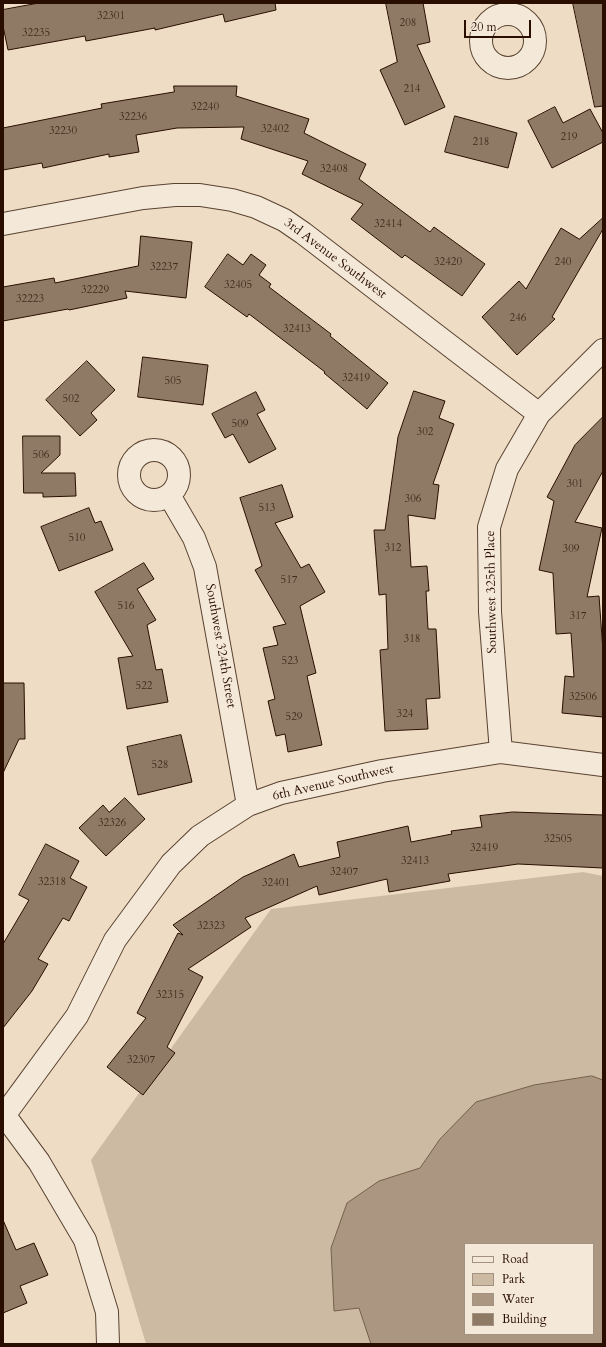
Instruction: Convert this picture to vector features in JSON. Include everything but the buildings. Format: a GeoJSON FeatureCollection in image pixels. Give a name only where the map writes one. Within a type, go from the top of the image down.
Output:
{"type":"FeatureCollection","features":[{"type":"Feature","properties":{"kind":"street","name":"3rd Avenue Southwest"},"geometry":{"type":"LineString","coordinates":[[3,224],[143,198],[175,195],[200,195],[232,200],[256,208],[284,220],[303,233],[539,414]]}},
{"type":"Feature","properties":{"kind":"street","name":"Southwest 325th Place"},"geometry":{"type":"LineString","coordinates":[[501,752],[490,612],[490,527],[507,469],[539,414],[603,350]]}},
{"type":"Feature","properties":{"kind":"street","name":"Southwest 324th Street"},"geometry":{"type":"LineString","coordinates":[[169,495],[194,538],[205,567],[248,805]]}},
{"type":"Feature","properties":{"kind":"street","name":"6th Avenue Southwest"},"geometry":{"type":"LineString","coordinates":[[4,1116],[77,1016],[115,940],[171,864],[200,836],[248,805],[281,793],[382,771],[501,752],[603,765]]}},
{"type":"Feature","properties":{"kind":"street"},"geometry":{"type":"LineString","coordinates":[[4,1116],[39,1162],[85,1240],[107,1312],[108,1344]]}},
{"type":"Feature","properties":{"kind":"green space"},"geometry":{"type":"Polygon","coordinates":[[[583,872],[603,876],[603,1344],[146,1344],[91,1160],[271,909],[583,872]]]}},
{"type":"Feature","properties":{"kind":"water"},"geometry":{"type":"Polygon","coordinates":[[[592,1076],[603,1080],[603,1344],[371,1344],[359,1308],[334,1311],[331,1248],[347,1203],[379,1181],[420,1168],[440,1139],[476,1102],[534,1085],[592,1076]]]}}]}
